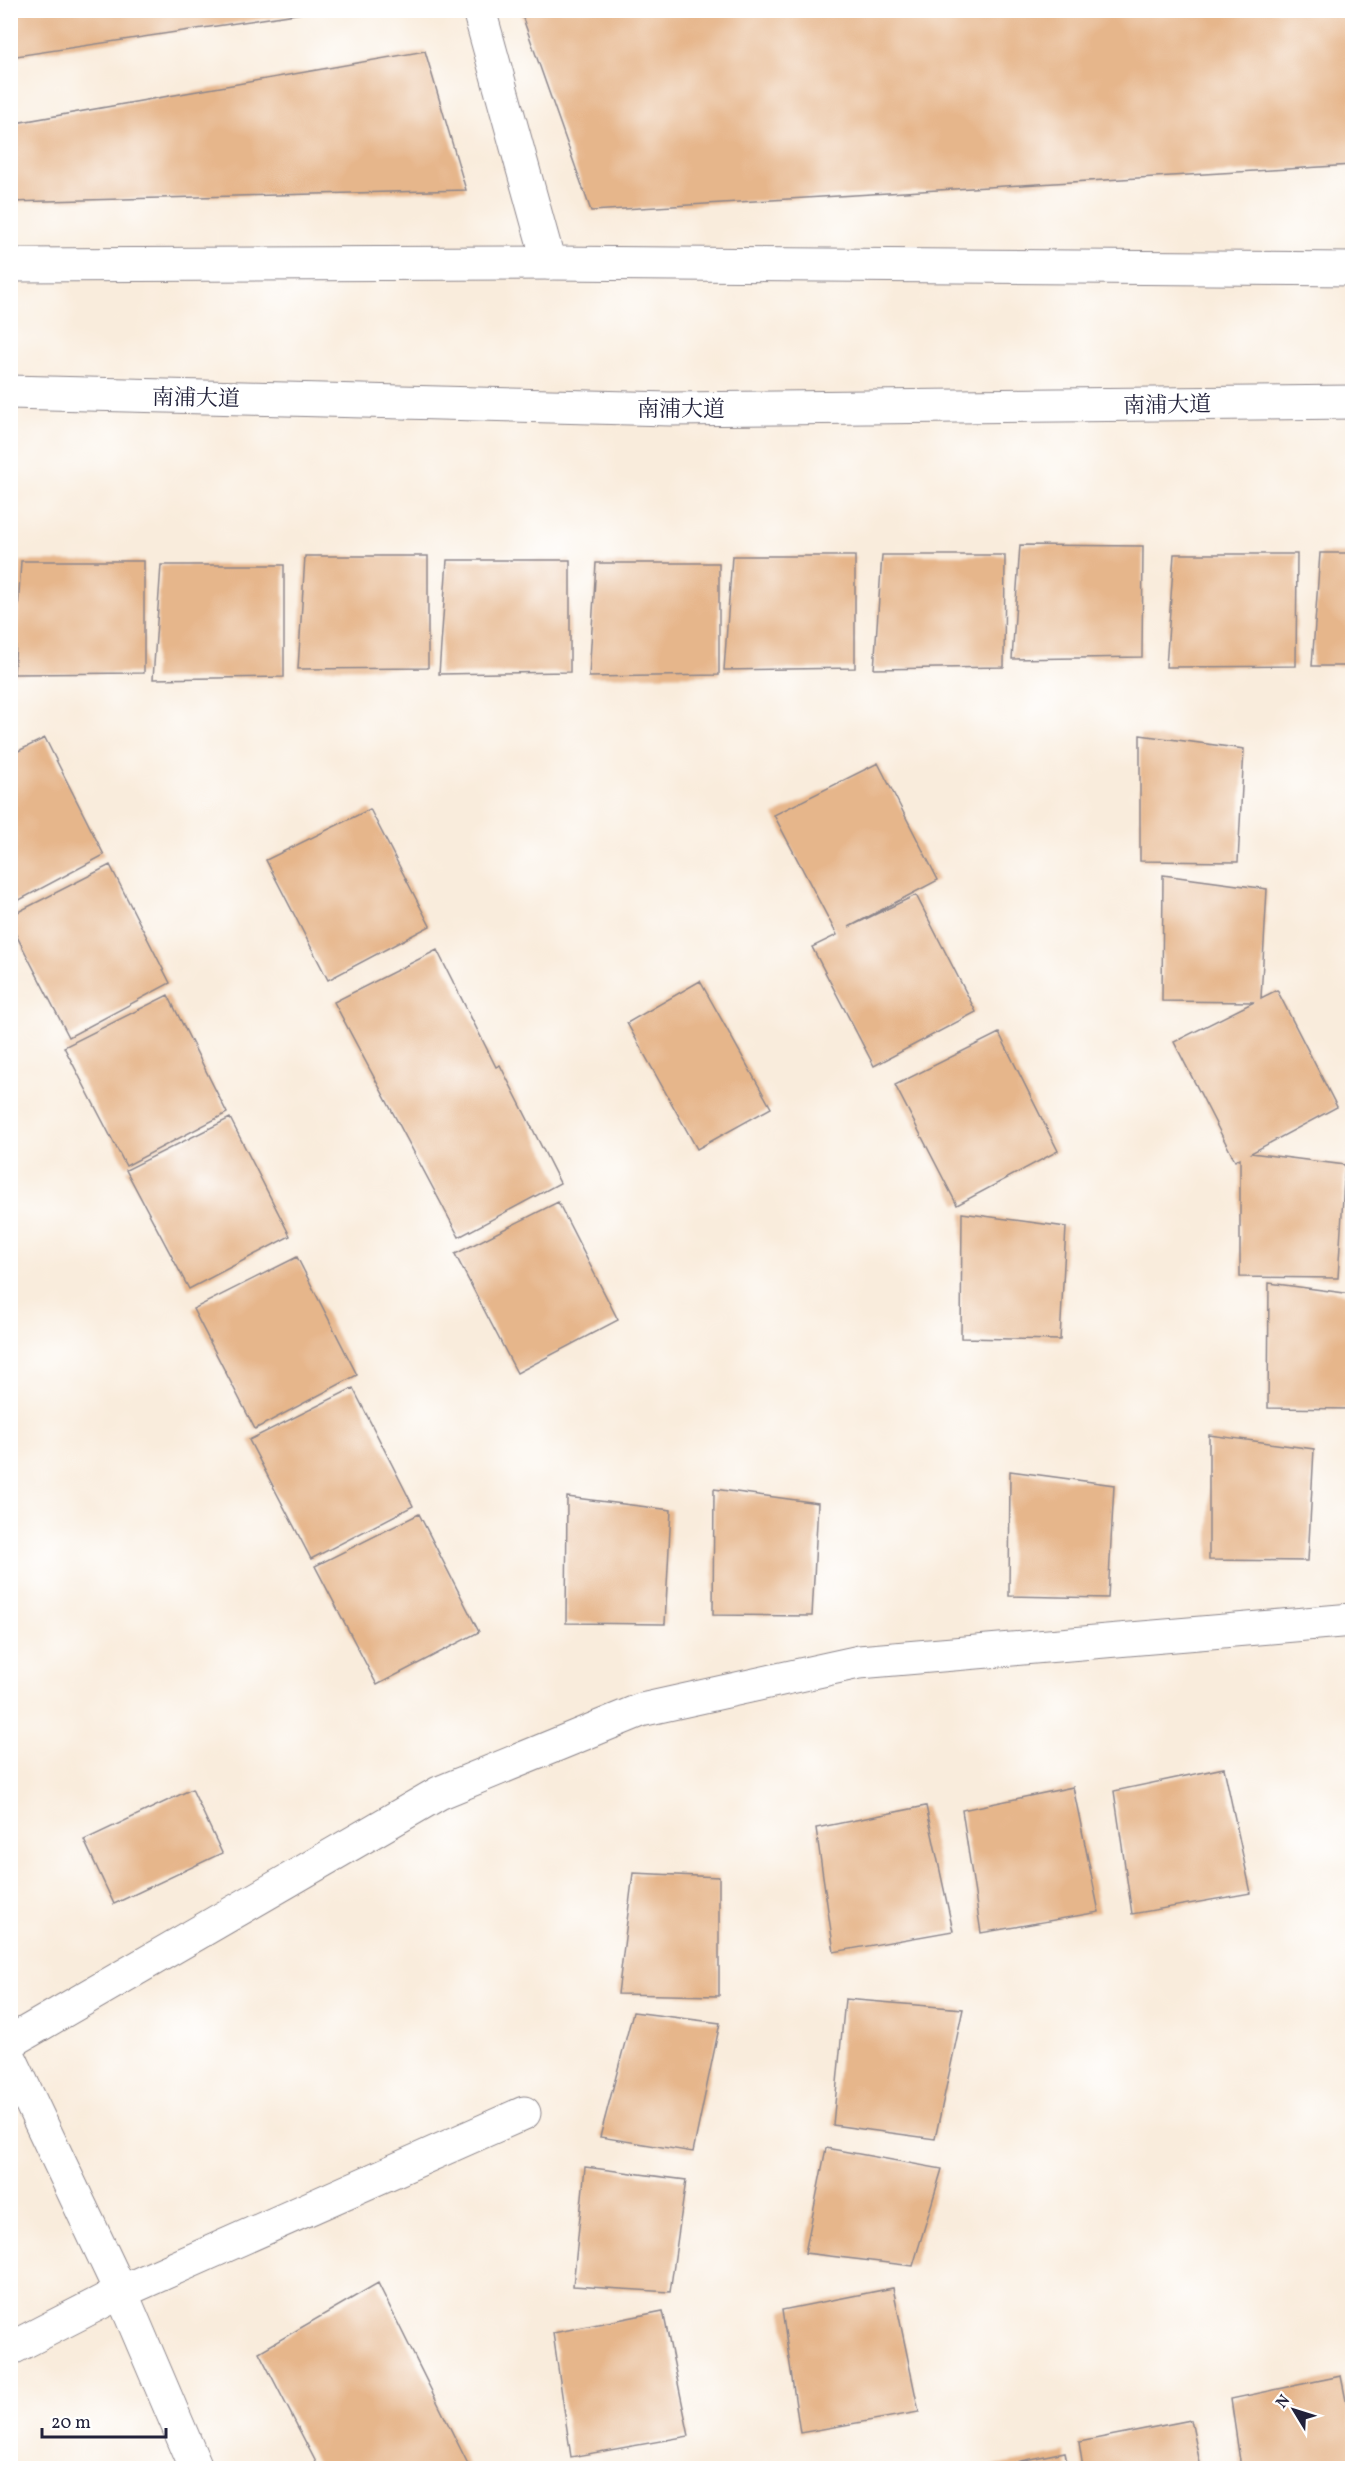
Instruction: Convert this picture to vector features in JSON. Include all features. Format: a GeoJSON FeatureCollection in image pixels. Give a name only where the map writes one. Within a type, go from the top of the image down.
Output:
{"type":"FeatureCollection","features":[{"type":"Feature","properties":{"kind":"street"},"geometry":{"type":"LineString","coordinates":[[478,10],[549,263]]}},
{"type":"Feature","properties":{"kind":"street"},"geometry":{"type":"LineString","coordinates":[[10,265],[549,263],[1353,269]]}},
{"type":"Feature","properties":{"kind":"street","name":"南浦大道"},"geometry":{"type":"LineString","coordinates":[[10,392],[670,409],[1353,402]]}},
{"type":"Feature","properties":{"kind":"street"},"geometry":{"type":"LineString","coordinates":[[10,2042],[440,1793],[641,1710],[859,1662],[1353,1620]]}},
{"type":"Feature","properties":{"kind":"street"},"geometry":{"type":"LineString","coordinates":[[10,2058],[121,2292],[196,2469]]}},
{"type":"Feature","properties":{"kind":"street"},"geometry":{"type":"LineString","coordinates":[[10,2349],[121,2292],[524,2113]]}},
{"type":"Feature","properties":{"kind":"building"},"geometry":{"type":"Polygon","coordinates":[[[10,10],[309,10],[309,12],[10,57],[10,10]]]}},
{"type":"Feature","properties":{"kind":"building"},"geometry":{"type":"Polygon","coordinates":[[[520,10],[1352,10],[1352,165],[591,211],[520,10]]]}},
{"type":"Feature","properties":{"kind":"building"},"geometry":{"type":"Polygon","coordinates":[[[425,51],[466,190],[10,202],[10,124],[425,51]]]}},
{"type":"Feature","properties":{"kind":"building"},"geometry":{"type":"Polygon","coordinates":[[[1020,545],[1143,546],[1142,657],[1012,659],[1020,545]]]}},
{"type":"Feature","properties":{"kind":"building"},"geometry":{"type":"Polygon","coordinates":[[[1320,553],[1352,553],[1352,666],[1312,666],[1320,553]]]}},
{"type":"Feature","properties":{"kind":"building"},"geometry":{"type":"Polygon","coordinates":[[[1174,554],[1297,554],[1296,666],[1166,667],[1174,554]]]}},
{"type":"Feature","properties":{"kind":"building"},"geometry":{"type":"Polygon","coordinates":[[[882,555],[1005,555],[1004,667],[874,669],[882,555]]]}},
{"type":"Feature","properties":{"kind":"building"},"geometry":{"type":"Polygon","coordinates":[[[305,556],[428,556],[428,668],[298,669],[305,556]]]}},
{"type":"Feature","properties":{"kind":"building"},"geometry":{"type":"Polygon","coordinates":[[[732,556],[855,556],[855,668],[724,670],[732,556]]]}},
{"type":"Feature","properties":{"kind":"building"},"geometry":{"type":"Polygon","coordinates":[[[447,560],[570,560],[570,672],[439,674],[447,560]]]}},
{"type":"Feature","properties":{"kind":"building"},"geometry":{"type":"Polygon","coordinates":[[[21,561],[144,561],[144,673],[14,674],[21,561]]]}},
{"type":"Feature","properties":{"kind":"building"},"geometry":{"type":"Polygon","coordinates":[[[596,563],[719,563],[719,675],[589,677],[596,563]]]}},
{"type":"Feature","properties":{"kind":"building"},"geometry":{"type":"Polygon","coordinates":[[[161,565],[284,565],[284,677],[153,679],[161,565]]]}},
{"type":"Feature","properties":{"kind":"building"},"geometry":{"type":"Polygon","coordinates":[[[1140,735],[1244,749],[1238,862],[1140,861],[1140,735]]]}},
{"type":"Feature","properties":{"kind":"building"},"geometry":{"type":"Polygon","coordinates":[[[45,738],[104,855],[10,905],[10,755],[45,738]]]}},
{"type":"Feature","properties":{"kind":"building"},"geometry":{"type":"Polygon","coordinates":[[[878,763],[938,880],[849,927],[916,895],[976,1012],[874,1066],[812,947],[837,935],[774,815],[878,763]]]}},
{"type":"Feature","properties":{"kind":"building"},"geometry":{"type":"Polygon","coordinates":[[[370,809],[430,926],[328,980],[266,860],[370,809]]]}},
{"type":"Feature","properties":{"kind":"building"},"geometry":{"type":"Polygon","coordinates":[[[110,865],[170,983],[69,1037],[10,923],[10,916],[110,865]]]}},
{"type":"Feature","properties":{"kind":"building"},"geometry":{"type":"Polygon","coordinates":[[[1163,875],[1267,889],[1261,998],[1277,990],[1337,1107],[1251,1153],[1345,1165],[1338,1278],[1240,1277],[1240,1158],[1235,1161],[1174,1042],[1254,1002],[1162,1001],[1163,875]]]}},
{"type":"Feature","properties":{"kind":"building"},"geometry":{"type":"Polygon","coordinates":[[[437,950],[496,1067],[500,1065],[560,1183],[459,1237],[334,1002],[437,950]]]}},
{"type":"Feature","properties":{"kind":"building"},"geometry":{"type":"Polygon","coordinates":[[[700,981],[771,1108],[697,1149],[627,1023],[700,981]]]}},
{"type":"Feature","properties":{"kind":"building"},"geometry":{"type":"Polygon","coordinates":[[[168,995],[227,1113],[126,1166],[64,1047],[168,995]]]}},
{"type":"Feature","properties":{"kind":"building"},"geometry":{"type":"Polygon","coordinates":[[[999,1033],[1058,1151],[957,1205],[895,1085],[999,1033]]]}},
{"type":"Feature","properties":{"kind":"building"},"geometry":{"type":"Polygon","coordinates":[[[230,1118],[290,1236],[189,1289],[126,1170],[230,1118]]]}},
{"type":"Feature","properties":{"kind":"building"},"geometry":{"type":"Polygon","coordinates":[[[558,1202],[618,1320],[517,1373],[455,1254],[558,1202]]]}},
{"type":"Feature","properties":{"kind":"building"},"geometry":{"type":"Polygon","coordinates":[[[962,1213],[1066,1227],[1060,1340],[961,1338],[962,1213]]]}},
{"type":"Feature","properties":{"kind":"building"},"geometry":{"type":"Polygon","coordinates":[[[297,1257],[357,1375],[255,1429],[193,1309],[297,1257]]]}},
{"type":"Feature","properties":{"kind":"building"},"geometry":{"type":"Polygon","coordinates":[[[1269,1283],[1352,1294],[1352,1409],[1268,1408],[1269,1283]]]}},
{"type":"Feature","properties":{"kind":"building"},"geometry":{"type":"Polygon","coordinates":[[[353,1388],[413,1506],[311,1559],[249,1440],[353,1388]]]}},
{"type":"Feature","properties":{"kind":"building"},"geometry":{"type":"Polygon","coordinates":[[[1209,1435],[1314,1449],[1308,1561],[1209,1560],[1209,1435]]]}},
{"type":"Feature","properties":{"kind":"building"},"geometry":{"type":"Polygon","coordinates":[[[1010,1471],[1114,1485],[1108,1598],[1009,1596],[1010,1471]]]}},
{"type":"Feature","properties":{"kind":"building"},"geometry":{"type":"Polygon","coordinates":[[[714,1489],[818,1503],[812,1616],[713,1615],[714,1489]]]}},
{"type":"Feature","properties":{"kind":"building"},"geometry":{"type":"Polygon","coordinates":[[[567,1497],[671,1510],[665,1624],[566,1623],[567,1497]]]}},
{"type":"Feature","properties":{"kind":"building"},"geometry":{"type":"Polygon","coordinates":[[[419,1514],[479,1632],[377,1685],[315,1566],[419,1514]]]}},
{"type":"Feature","properties":{"kind":"building"},"geometry":{"type":"Polygon","coordinates":[[[1224,1768],[1251,1893],[1132,1914],[1114,1791],[1224,1768]]]}},
{"type":"Feature","properties":{"kind":"building"},"geometry":{"type":"Polygon","coordinates":[[[1073,1787],[1099,1912],[981,1933],[962,1810],[1073,1787]]]}},
{"type":"Feature","properties":{"kind":"building"},"geometry":{"type":"Polygon","coordinates":[[[192,1789],[222,1853],[114,1904],[84,1840],[192,1789]]]}},
{"type":"Feature","properties":{"kind":"building"},"geometry":{"type":"Polygon","coordinates":[[[926,1806],[953,1931],[834,1952],[816,1828],[926,1806]]]}},
{"type":"Feature","properties":{"kind":"building"},"geometry":{"type":"Polygon","coordinates":[[[633,1873],[719,1877],[719,1996],[618,1994],[633,1873]]]}},
{"type":"Feature","properties":{"kind":"building"},"geometry":{"type":"Polygon","coordinates":[[[845,1999],[963,2009],[935,2139],[833,2125],[845,1999]]]}},
{"type":"Feature","properties":{"kind":"building"},"geometry":{"type":"Polygon","coordinates":[[[633,2012],[720,2023],[693,2152],[600,2137],[633,2012]]]}},
{"type":"Feature","properties":{"kind":"building"},"geometry":{"type":"Polygon","coordinates":[[[826,2148],[942,2169],[913,2266],[805,2253],[826,2148]]]}},
{"type":"Feature","properties":{"kind":"building"},"geometry":{"type":"Polygon","coordinates":[[[585,2167],[686,2180],[670,2292],[573,2286],[585,2167]]]}},
{"type":"Feature","properties":{"kind":"building"},"geometry":{"type":"Polygon","coordinates":[[[378,2283],[470,2468],[319,2468],[259,2352],[378,2283]]]}},
{"type":"Feature","properties":{"kind":"building"},"geometry":{"type":"Polygon","coordinates":[[[893,2288],[919,2412],[800,2433],[782,2310],[893,2288]]]}},
{"type":"Feature","properties":{"kind":"building"},"geometry":{"type":"Polygon","coordinates":[[[663,2311],[689,2436],[571,2457],[553,2333],[663,2311]]]}},
{"type":"Feature","properties":{"kind":"building"},"geometry":{"type":"Polygon","coordinates":[[[1341,2376],[1352,2430],[1352,2468],[1241,2468],[1231,2399],[1341,2376]]]}},
{"type":"Feature","properties":{"kind":"building"},"geometry":{"type":"Polygon","coordinates":[[[1191,2420],[1201,2468],[1083,2468],[1079,2442],[1191,2420]]]}},
{"type":"Feature","properties":{"kind":"building"},"geometry":{"type":"Polygon","coordinates":[[[1065,2452],[1068,2468],[991,2468],[991,2467],[1065,2452]]]}}]}
